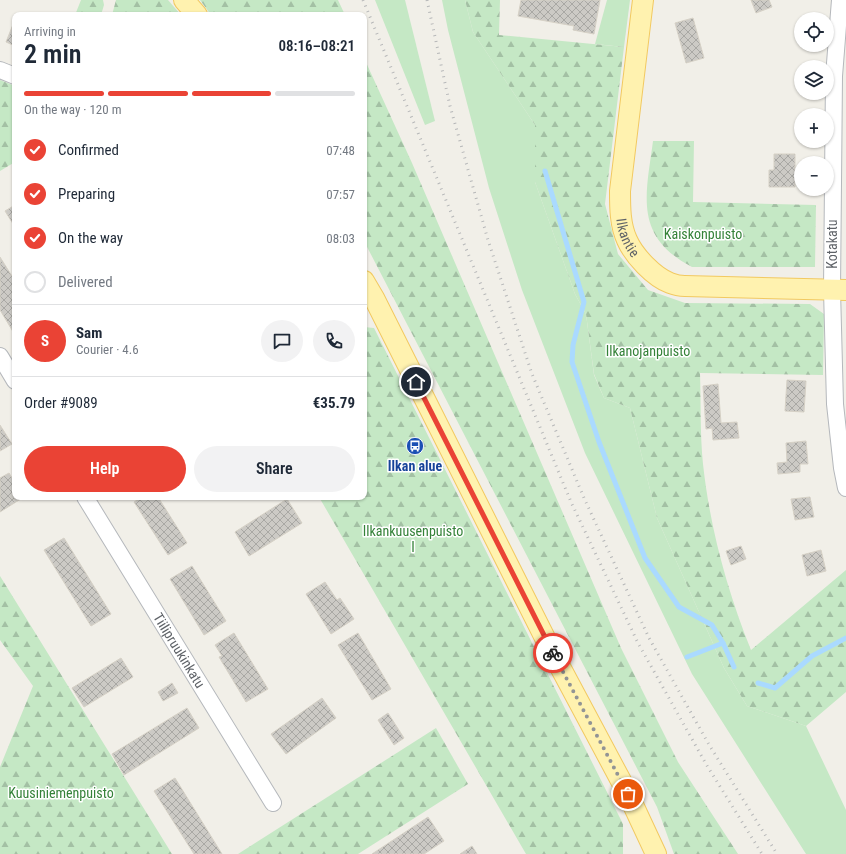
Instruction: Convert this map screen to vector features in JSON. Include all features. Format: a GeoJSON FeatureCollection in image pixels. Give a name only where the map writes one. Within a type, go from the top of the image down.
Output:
{"type":"FeatureCollection","features":[{"type":"Feature","properties":{"kind":"main road"},"geometry":{"type":"LineString","coordinates":[[184,0],[194,12]]}},
{"type":"Feature","properties":{"kind":"main road","name":"Ilkantie"},"geometry":{"type":"LineString","coordinates":[[643,0],[620,191],[620,212],[627,240],[636,255],[658,276],[670,284],[685,286],[839,290]]}},
{"type":"Feature","properties":{"kind":"main road"},"geometry":{"type":"LineString","coordinates":[[369,302],[546,641],[628,794],[656,854]]}},
{"type":"Feature","properties":{"kind":"street","name":"Kotakatu"},"geometry":{"type":"LineString","coordinates":[[840,0],[834,76],[839,290],[835,404],[842,468],[846,488]]}},
{"type":"Feature","properties":{"kind":"street"},"geometry":{"type":"LineString","coordinates":[[0,70],[12,75]]}},
{"type":"Feature","properties":{"kind":"street"},"geometry":{"type":"LineString","coordinates":[[0,356],[12,376]]}},
{"type":"Feature","properties":{"kind":"street","name":"Tiilipruukinkatu"},"geometry":{"type":"LineString","coordinates":[[87,500],[273,803]]}},
{"type":"Feature","properties":{"kind":"green space"},"geometry":{"type":"Polygon","coordinates":[[[81,0],[103,0],[104,5],[102,12],[76,12],[81,0]]]}},
{"type":"Feature","properties":{"kind":"green space"},"geometry":{"type":"Polygon","coordinates":[[[116,0],[168,0],[178,12],[113,12],[116,0]]]}},
{"type":"Feature","properties":{"kind":"green space"},"geometry":{"type":"Polygon","coordinates":[[[200,0],[338,0],[344,12],[209,12],[200,0]]]}},
{"type":"Feature","properties":{"kind":"green space"},"geometry":{"type":"Polygon","coordinates":[[[375,0],[405,0],[435,121],[425,125],[375,0]]]}},
{"type":"Feature","properties":{"kind":"green space"},"geometry":{"type":"Polygon","coordinates":[[[442,0],[465,0],[473,32],[535,125],[535,182],[575,294],[586,314],[594,375],[604,398],[630,408],[657,518],[724,668],[747,706],[806,726],[846,810],[846,854],[806,854],[692,674],[585,453],[522,290],[489,188],[448,30],[442,0]]]}},
{"type":"Feature","properties":{"kind":"green space","name":"Ilkanojanpuisto"},"geometry":{"type":"Polygon","coordinates":[[[465,0],[500,0],[499,35],[624,47],[605,204],[618,254],[648,290],[685,303],[810,304],[824,314],[823,375],[700,373],[702,453],[710,512],[727,582],[751,650],[846,570],[846,692],[806,726],[747,706],[724,668],[657,518],[630,408],[604,398],[594,374],[586,314],[575,294],[535,182],[535,125],[473,32],[465,0]]]}},
{"type":"Feature","properties":{"kind":"green space"},"geometry":{"type":"Polygon","coordinates":[[[607,0],[630,0],[624,47],[595,44],[607,0]]]}},
{"type":"Feature","properties":{"kind":"green space"},"geometry":{"type":"Polygon","coordinates":[[[367,65],[412,163],[621,648],[678,762],[738,854],[674,854],[657,807],[367,247],[367,65]]]}},
{"type":"Feature","properties":{"kind":"green space"},"geometry":{"type":"Polygon","coordinates":[[[0,80],[12,85],[12,164],[0,171],[0,80]]]}},
{"type":"Feature","properties":{"kind":"green space","name":"Kaiskonpuisto"},"geometry":{"type":"Polygon","coordinates":[[[653,141],[694,141],[693,202],[816,205],[815,267],[692,267],[673,255],[660,242],[652,228],[648,213],[648,179],[653,141]]]}},
{"type":"Feature","properties":{"kind":"green space","name":"Ilkankuusenpuisto I"},"geometry":{"type":"Polygon","coordinates":[[[367,327],[374,328],[623,824],[623,854],[526,854],[321,500],[367,500],[367,327]]]}},
{"type":"Feature","properties":{"kind":"green space","name":"Kuusiniemenpuisto"},"geometry":{"type":"Polygon","coordinates":[[[0,576],[172,854],[0,854],[0,767],[33,686],[0,640],[0,576]]]}},
{"type":"Feature","properties":{"kind":"green space"},"geometry":{"type":"Polygon","coordinates":[[[436,728],[468,784],[358,854],[238,854],[436,728]]]}},
{"type":"Feature","properties":{"kind":"building"},"geometry":{"type":"Polygon","coordinates":[[[521,0],[600,0],[594,34],[573,30],[574,26],[518,16],[521,0]]]}},
{"type":"Feature","properties":{"kind":"building"},"geometry":{"type":"Polygon","coordinates":[[[751,0],[769,0],[772,7],[756,13],[751,0]]]}},
{"type":"Feature","properties":{"kind":"building"},"geometry":{"type":"Polygon","coordinates":[[[693,18],[704,58],[686,63],[675,23],[693,18]]]}},
{"type":"Feature","properties":{"kind":"building"},"geometry":{"type":"Polygon","coordinates":[[[12,27],[12,45],[6,42],[12,27]]]}},
{"type":"Feature","properties":{"kind":"building"},"geometry":{"type":"Polygon","coordinates":[[[774,154],[795,154],[794,187],[769,187],[769,170],[774,170],[774,154]]]}},
{"type":"Feature","properties":{"kind":"building"},"geometry":{"type":"Polygon","coordinates":[[[12,207],[12,222],[5,211],[12,207]]]}},
{"type":"Feature","properties":{"kind":"building"},"geometry":{"type":"Polygon","coordinates":[[[0,257],[12,276],[12,330],[0,310],[0,257]]]}},
{"type":"Feature","properties":{"kind":"building"},"geometry":{"type":"Polygon","coordinates":[[[787,380],[806,381],[804,412],[785,411],[787,380]]]}},
{"type":"Feature","properties":{"kind":"building"},"geometry":{"type":"Polygon","coordinates":[[[718,384],[721,423],[737,422],[739,438],[713,440],[712,428],[706,429],[703,386],[718,384]]]}},
{"type":"Feature","properties":{"kind":"building"},"geometry":{"type":"Polygon","coordinates":[[[0,425],[12,444],[0,451],[0,425]]]}},
{"type":"Feature","properties":{"kind":"building"},"geometry":{"type":"Polygon","coordinates":[[[806,441],[808,464],[800,464],[800,472],[778,474],[777,463],[787,462],[786,443],[806,441]]]}},
{"type":"Feature","properties":{"kind":"building"},"geometry":{"type":"Polygon","coordinates":[[[9,473],[12,478],[12,500],[19,500],[0,512],[0,478],[9,473]]]}},
{"type":"Feature","properties":{"kind":"building"},"geometry":{"type":"Polygon","coordinates":[[[810,497],[814,517],[795,520],[791,499],[810,497]]]}},
{"type":"Feature","properties":{"kind":"building"},"geometry":{"type":"Polygon","coordinates":[[[137,500],[160,500],[187,543],[168,555],[134,502],[137,500]]]}},
{"type":"Feature","properties":{"kind":"building"},"geometry":{"type":"Polygon","coordinates":[[[285,500],[288,500],[302,523],[249,556],[235,532],[285,500]]]}},
{"type":"Feature","properties":{"kind":"building"},"geometry":{"type":"Polygon","coordinates":[[[64,538],[111,614],[91,626],[44,550],[64,538]]]}},
{"type":"Feature","properties":{"kind":"building"},"geometry":{"type":"Polygon","coordinates":[[[741,546],[746,559],[731,565],[726,551],[741,546]]]}},
{"type":"Feature","properties":{"kind":"building"},"geometry":{"type":"Polygon","coordinates":[[[821,550],[826,571],[807,576],[802,555],[821,550]]]}},
{"type":"Feature","properties":{"kind":"building"},"geometry":{"type":"Polygon","coordinates":[[[192,566],[226,621],[204,635],[170,579],[192,566]]]}},
{"type":"Feature","properties":{"kind":"building"},"geometry":{"type":"Polygon","coordinates":[[[325,582],[337,600],[340,598],[354,619],[331,634],[306,594],[325,582]]]}},
{"type":"Feature","properties":{"kind":"building"},"geometry":{"type":"Polygon","coordinates":[[[234,633],[268,689],[246,702],[219,657],[222,656],[215,645],[234,633]]]}},
{"type":"Feature","properties":{"kind":"building"},"geometry":{"type":"Polygon","coordinates":[[[358,633],[391,689],[372,700],[338,645],[358,633]]]}},
{"type":"Feature","properties":{"kind":"building"},"geometry":{"type":"Polygon","coordinates":[[[121,658],[133,677],[84,707],[72,688],[121,658]]]}},
{"type":"Feature","properties":{"kind":"building"},"geometry":{"type":"Polygon","coordinates":[[[172,683],[178,693],[163,701],[158,692],[172,683]]]}},
{"type":"Feature","properties":{"kind":"building"},"geometry":{"type":"Polygon","coordinates":[[[322,698],[336,718],[286,754],[271,734],[322,698]]]}},
{"type":"Feature","properties":{"kind":"building"},"geometry":{"type":"Polygon","coordinates":[[[187,708],[199,728],[124,775],[112,754],[187,708]]]}},
{"type":"Feature","properties":{"kind":"building"},"geometry":{"type":"Polygon","coordinates":[[[388,713],[404,738],[394,745],[378,720],[388,713]]]}},
{"type":"Feature","properties":{"kind":"building"},"geometry":{"type":"Polygon","coordinates":[[[175,778],[222,854],[194,854],[154,791],[175,778]]]}},
{"type":"Feature","properties":{"kind":"building"},"geometry":{"type":"Polygon","coordinates":[[[428,817],[444,841],[424,854],[372,854],[428,817]]]}},
{"type":"Feature","properties":{"kind":"building"},"geometry":{"type":"Polygon","coordinates":[[[472,846],[477,854],[460,854],[472,846]]]}},
{"type":"Feature","properties":{"kind":"waterway"},"geometry":{"type":"LineString","coordinates":[[545,171],[584,302],[573,345],[572,362],[599,442],[645,558],[679,607],[712,625],[723,643]]}},
{"type":"Feature","properties":{"kind":"waterway"},"geometry":{"type":"LineString","coordinates":[[758,683],[775,688],[812,656],[846,638]]}},
{"type":"Feature","properties":{"kind":"waterway"},"geometry":{"type":"LineString","coordinates":[[687,657],[723,643],[734,667]]}},
{"type":"Feature","properties":{"kind":"railway"},"geometry":{"type":"LineString","coordinates":[[363,0],[571,502],[638,643],[706,764],[762,854]]}},
{"type":"Feature","properties":{"kind":"railway"},"geometry":{"type":"LineString","coordinates":[[427,0],[450,106],[488,240],[532,374],[584,498],[649,638],[708,743],[777,854]]}},
{"type":"Feature","properties":{"kind":"way so far"},"geometry":{"type":"LineString","coordinates":[[553,653],[628,794]]}},
{"type":"Feature","properties":{"kind":"place","name":"Ilkan alue"},"geometry":{"type":"Point","coordinates":[415,446]}},
{"type":"Feature","properties":{"kind":"route"},"geometry":{"type":"LineString","coordinates":[[416,382],[553,653]]}}]}
